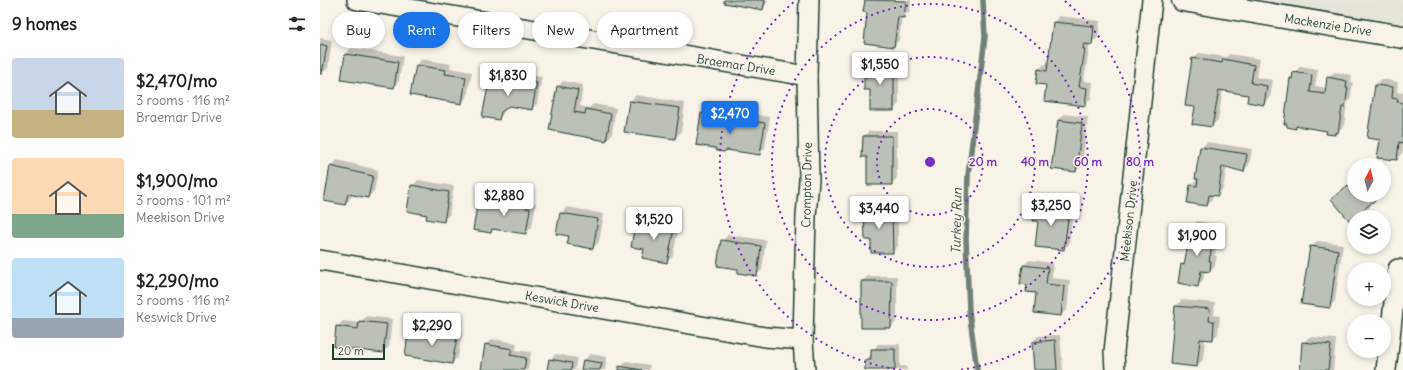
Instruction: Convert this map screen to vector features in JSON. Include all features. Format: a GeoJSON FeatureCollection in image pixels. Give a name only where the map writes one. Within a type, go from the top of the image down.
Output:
{"type":"FeatureCollection","features":[{"type":"Feature","properties":{"kind":"street","name":"Braemar Drive"},"geometry":{"type":"LineString","coordinates":[[357,0],[807,76]]}},
{"type":"Feature","properties":{"kind":"street","name":"Crompton Drive"},"geometry":{"type":"LineString","coordinates":[[805,370],[803,340],[809,180],[807,76],[810,0]]}},
{"type":"Feature","properties":{"kind":"street","name":"Meekison Drive"},"geometry":{"type":"LineString","coordinates":[[1115,370],[1115,344],[1152,0]]}},
{"type":"Feature","properties":{"kind":"street","name":"Mackenzie Drive"},"geometry":{"type":"LineString","coordinates":[[1183,0],[1403,37]]}},
{"type":"Feature","properties":{"kind":"street","name":"Keswick Drive"},"geometry":{"type":"LineString","coordinates":[[320,260],[765,337],[803,340]]}},
{"type":"Feature","properties":{"kind":"street"},"geometry":{"type":"LineString","coordinates":[[1386,370],[1398,269]]}},
{"type":"Feature","properties":{"kind":"shaded area"},"geometry":{"type":"Polygon","coordinates":[[[1183,0],[1403,0],[1403,37],[1183,0]]]}},
{"type":"Feature","properties":{"kind":"building"},"geometry":{"type":"Polygon","coordinates":[[[724,0],[765,0],[763,10],[724,3],[724,0]]]}},
{"type":"Feature","properties":{"kind":"building"},"geometry":{"type":"Polygon","coordinates":[[[865,0],[906,1],[904,18],[898,17],[894,47],[864,43],[867,13],[863,12],[865,0]]]}},
{"type":"Feature","properties":{"kind":"building"},"geometry":{"type":"Polygon","coordinates":[[[1053,22],[1094,26],[1092,45],[1084,44],[1083,49],[1085,49],[1079,87],[1087,88],[1085,106],[1044,101],[1046,85],[1036,84],[1038,69],[1047,71],[1053,22]]]}},
{"type":"Feature","properties":{"kind":"building"},"geometry":{"type":"Polygon","coordinates":[[[320,44],[327,46],[322,74],[320,74],[320,44]]]}},
{"type":"Feature","properties":{"kind":"building"},"geometry":{"type":"Polygon","coordinates":[[[345,54],[398,62],[394,88],[341,80],[345,54]]]}},
{"type":"Feature","properties":{"kind":"building"},"geometry":{"type":"Polygon","coordinates":[[[1192,58],[1222,63],[1223,59],[1254,65],[1251,83],[1267,86],[1264,105],[1247,102],[1248,95],[1219,90],[1212,127],[1192,124],[1195,107],[1185,106],[1192,58]]]}},
{"type":"Feature","properties":{"kind":"building"},"geometry":{"type":"Polygon","coordinates":[[[864,64],[894,64],[894,111],[870,111],[870,90],[864,90],[864,64]]]}},
{"type":"Feature","properties":{"kind":"building"},"geometry":{"type":"Polygon","coordinates":[[[416,65],[446,70],[445,74],[466,77],[462,104],[410,95],[416,65]]]}},
{"type":"Feature","properties":{"kind":"building"},"geometry":{"type":"Polygon","coordinates":[[[1293,72],[1312,75],[1310,92],[1325,94],[1327,77],[1347,81],[1346,88],[1348,88],[1345,107],[1342,107],[1338,133],[1335,132],[1335,135],[1326,134],[1327,131],[1296,126],[1296,129],[1287,127],[1287,124],[1284,124],[1290,78],[1292,79],[1293,72]]]}},
{"type":"Feature","properties":{"kind":"building"},"geometry":{"type":"Polygon","coordinates":[[[490,77],[521,83],[521,80],[537,83],[532,110],[509,106],[501,112],[499,120],[482,117],[490,77]]]}},
{"type":"Feature","properties":{"kind":"building"},"geometry":{"type":"Polygon","coordinates":[[[1375,85],[1393,87],[1392,98],[1398,99],[1397,102],[1403,103],[1403,143],[1399,142],[1397,160],[1391,159],[1391,158],[1377,158],[1380,140],[1367,138],[1375,85]]]}},
{"type":"Feature","properties":{"kind":"building"},"geometry":{"type":"Polygon","coordinates":[[[557,86],[578,90],[574,112],[585,114],[586,109],[611,114],[606,141],[549,130],[557,86]]]}},
{"type":"Feature","properties":{"kind":"building"},"geometry":{"type":"Polygon","coordinates":[[[629,101],[680,108],[675,139],[624,132],[629,101]]]}},
{"type":"Feature","properties":{"kind":"building"},"geometry":{"type":"Polygon","coordinates":[[[701,113],[716,115],[715,120],[744,125],[744,120],[765,123],[760,155],[727,150],[724,152],[717,151],[715,148],[696,145],[701,113]]]}},
{"type":"Feature","properties":{"kind":"building"},"geometry":{"type":"Polygon","coordinates":[[[1058,120],[1082,123],[1076,172],[1051,169],[1058,120]]]}},
{"type":"Feature","properties":{"kind":"building"},"geometry":{"type":"Polygon","coordinates":[[[863,136],[892,136],[892,185],[867,185],[867,157],[862,157],[863,136]]]}},
{"type":"Feature","properties":{"kind":"building"},"geometry":{"type":"Polygon","coordinates":[[[1200,147],[1247,154],[1244,172],[1222,166],[1218,196],[1209,195],[1207,206],[1187,203],[1190,185],[1197,186],[1198,179],[1195,179],[1200,147]]]}},
{"type":"Feature","properties":{"kind":"building"},"geometry":{"type":"Polygon","coordinates":[[[330,166],[373,176],[368,198],[348,194],[345,205],[324,201],[330,166]]]}},
{"type":"Feature","properties":{"kind":"building"},"geometry":{"type":"Polygon","coordinates":[[[411,185],[449,192],[444,222],[426,219],[427,215],[407,211],[411,185]]]}},
{"type":"Feature","properties":{"kind":"building"},"geometry":{"type":"Polygon","coordinates":[[[1347,186],[1347,202],[1373,202],[1365,210],[1347,210],[1347,218],[1331,199],[1347,186]]]}},
{"type":"Feature","properties":{"kind":"building"},"geometry":{"type":"Polygon","coordinates":[[[511,193],[528,196],[526,208],[530,209],[526,234],[492,229],[491,233],[473,230],[477,206],[495,209],[496,204],[509,206],[511,193]]]}},
{"type":"Feature","properties":{"kind":"building"},"geometry":{"type":"Polygon","coordinates":[[[1035,205],[1069,210],[1064,250],[1035,247],[1038,221],[1033,221],[1035,205]]]}},
{"type":"Feature","properties":{"kind":"building"},"geometry":{"type":"Polygon","coordinates":[[[864,210],[892,210],[893,253],[871,253],[871,240],[865,240],[864,210]]]}},
{"type":"Feature","properties":{"kind":"building"},"geometry":{"type":"Polygon","coordinates":[[[560,213],[598,219],[593,249],[567,244],[569,236],[556,234],[560,213]]]}},
{"type":"Feature","properties":{"kind":"building"},"geometry":{"type":"Polygon","coordinates":[[[660,221],[675,224],[667,263],[642,258],[644,249],[631,247],[635,224],[658,229],[660,221]]]}},
{"type":"Feature","properties":{"kind":"building"},"geometry":{"type":"Polygon","coordinates":[[[1191,227],[1215,231],[1209,261],[1211,261],[1210,272],[1201,271],[1198,287],[1178,283],[1181,264],[1184,265],[1191,227]]]}},
{"type":"Feature","properties":{"kind":"building"},"geometry":{"type":"Polygon","coordinates":[[[721,240],[761,246],[757,276],[738,273],[738,269],[717,266],[721,240]]]}},
{"type":"Feature","properties":{"kind":"building"},"geometry":{"type":"Polygon","coordinates":[[[1310,246],[1338,250],[1330,308],[1301,304],[1310,246]]]}},
{"type":"Feature","properties":{"kind":"building"},"geometry":{"type":"Polygon","coordinates":[[[1023,265],[1048,268],[1046,284],[1064,286],[1061,316],[1034,313],[1036,293],[1026,292],[1027,285],[1020,284],[1023,265]]]}},
{"type":"Feature","properties":{"kind":"building"},"geometry":{"type":"Polygon","coordinates":[[[861,281],[892,281],[891,328],[861,328],[861,281]]]}},
{"type":"Feature","properties":{"kind":"building"},"geometry":{"type":"Polygon","coordinates":[[[1175,306],[1210,309],[1209,321],[1214,321],[1213,340],[1200,339],[1197,367],[1170,364],[1175,306]]]}},
{"type":"Feature","properties":{"kind":"building"},"geometry":{"type":"Polygon","coordinates":[[[359,321],[387,324],[383,353],[334,347],[336,326],[358,329],[359,321]]]}},
{"type":"Feature","properties":{"kind":"building"},"geometry":{"type":"Polygon","coordinates":[[[426,332],[457,337],[452,364],[405,356],[408,334],[424,337],[426,332]]]}},
{"type":"Feature","properties":{"kind":"building"},"geometry":{"type":"Polygon","coordinates":[[[1055,340],[1057,370],[1034,370],[1032,342],[1055,340]]]}},
{"type":"Feature","properties":{"kind":"building"},"geometry":{"type":"Polygon","coordinates":[[[1302,342],[1331,345],[1328,370],[1300,370],[1302,342]]]}},
{"type":"Feature","properties":{"kind":"building"},"geometry":{"type":"Polygon","coordinates":[[[485,344],[512,349],[510,355],[526,358],[524,370],[481,370],[485,344]]]}},
{"type":"Feature","properties":{"kind":"building"},"geometry":{"type":"Polygon","coordinates":[[[871,349],[895,349],[895,370],[865,370],[865,360],[871,360],[871,349]]]}},
{"type":"Feature","properties":{"kind":"building"},"geometry":{"type":"Polygon","coordinates":[[[549,359],[572,363],[571,370],[547,370],[549,359]]]}},
{"type":"Feature","properties":{"kind":"building"},"geometry":{"type":"Polygon","coordinates":[[[583,360],[602,363],[600,370],[581,370],[583,360]]]}},
{"type":"Feature","properties":{"kind":"building"},"geometry":{"type":"Polygon","coordinates":[[[619,366],[642,370],[619,370],[619,366]]]}},
{"type":"Feature","properties":{"kind":"waterway","name":"Turkey Run"},"geometry":{"type":"LineString","coordinates":[[977,370],[969,311],[966,239],[968,175],[985,37],[983,1]]}}]}
